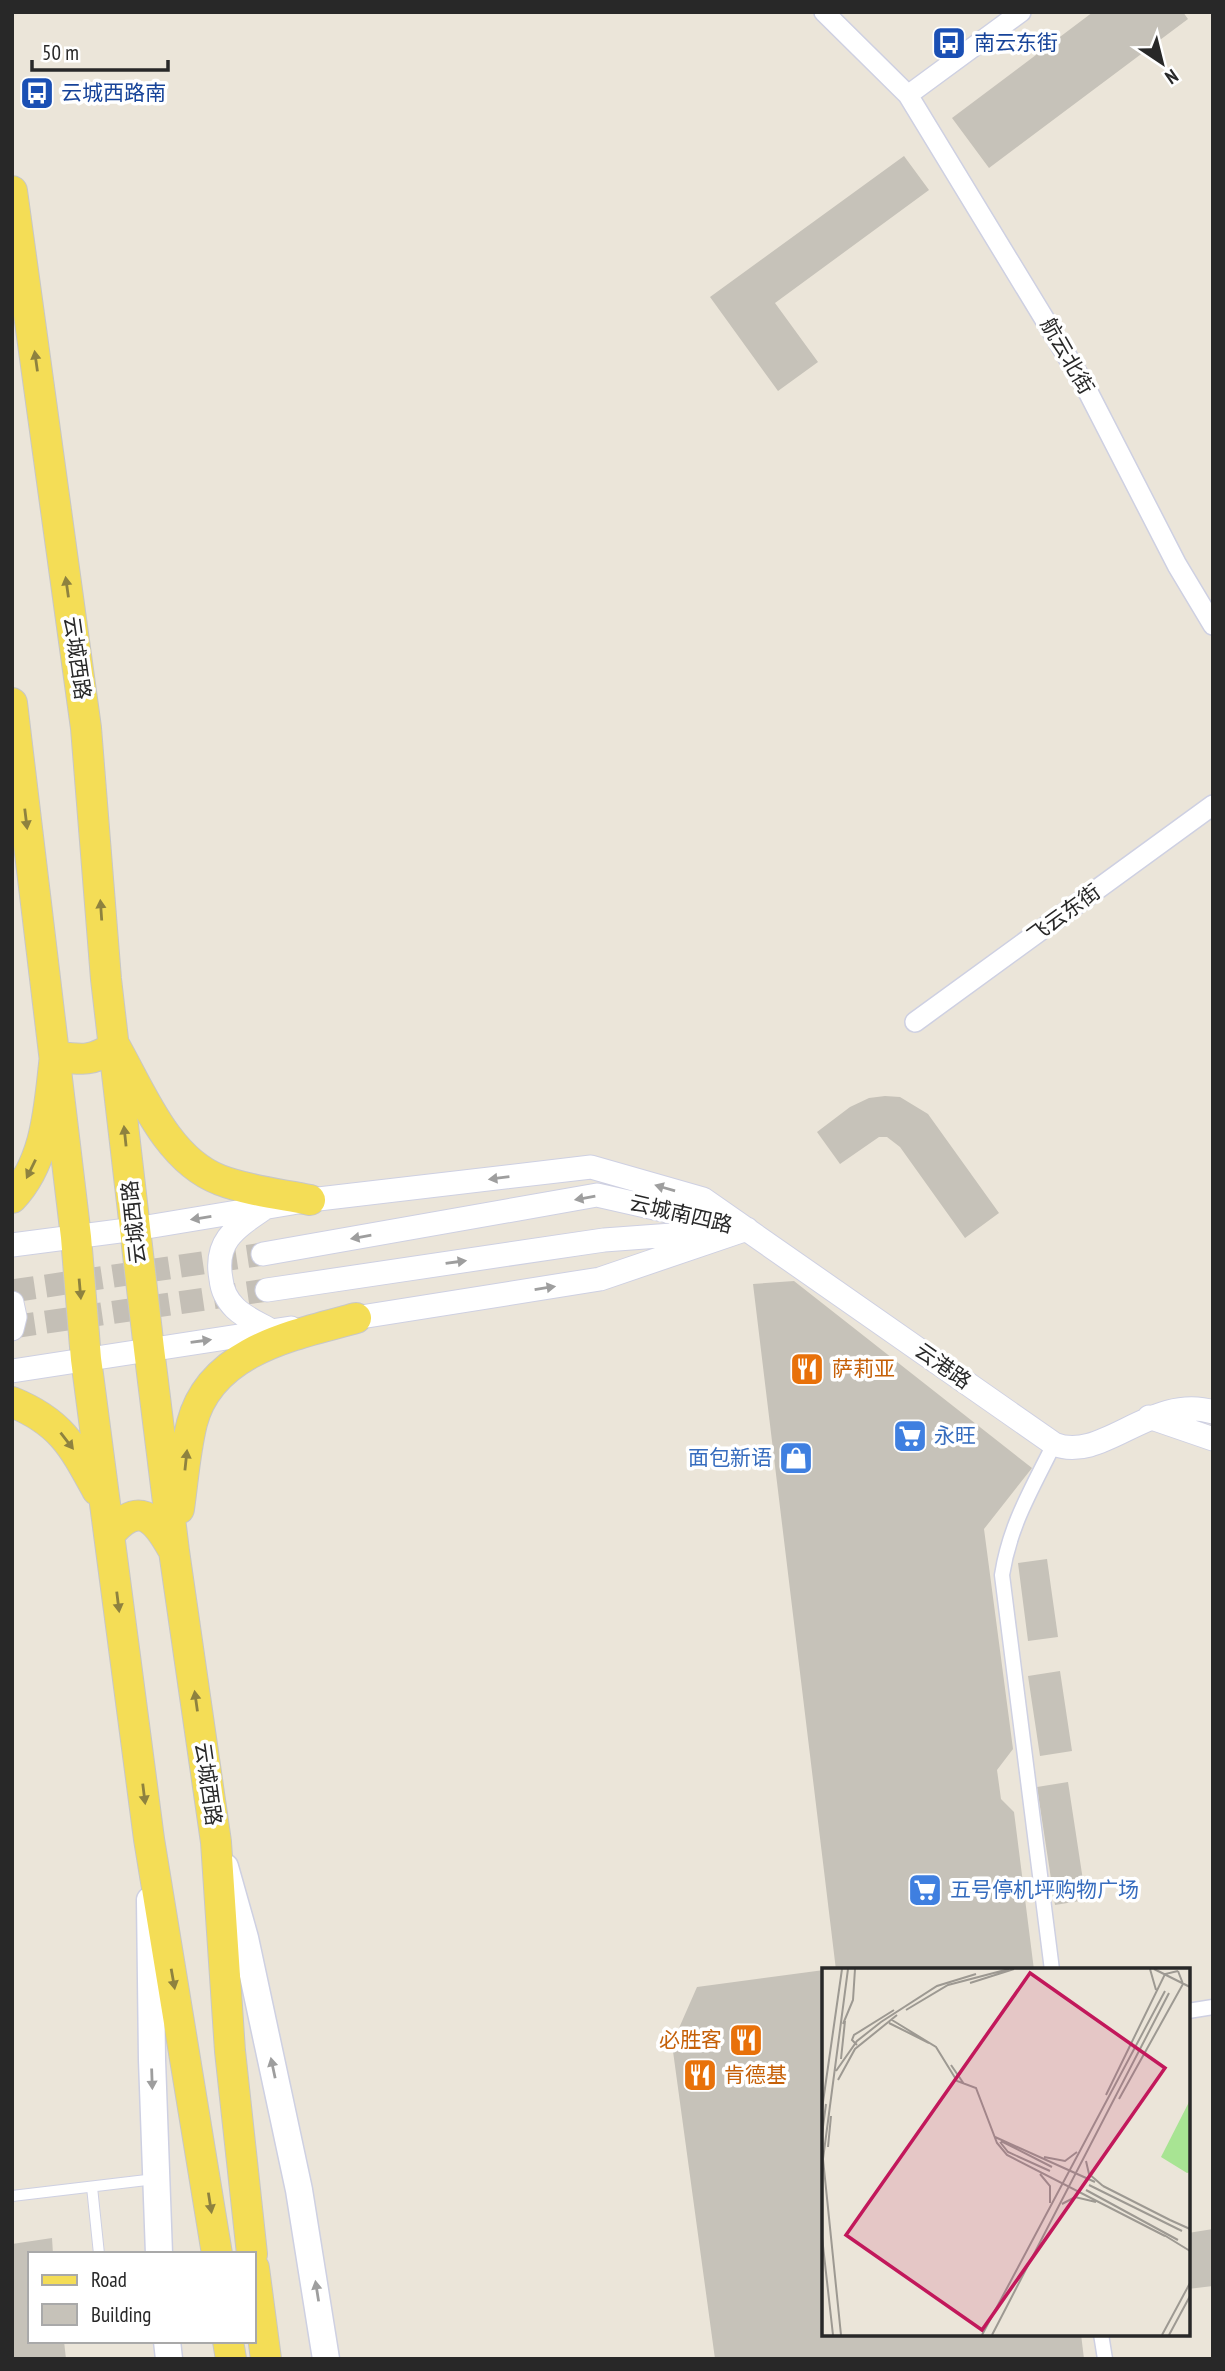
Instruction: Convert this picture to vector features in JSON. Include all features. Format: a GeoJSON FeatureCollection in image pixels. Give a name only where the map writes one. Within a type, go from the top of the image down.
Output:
{"type":"FeatureCollection","features":[{"type":"Feature","properties":{"kind":"main road","name":"云城西路"},"geometry":{"type":"LineString","coordinates":[[12,191],[86,728],[106,979],[149,1349],[174,1551],[216,1842],[230,2051],[252,2252]]}},
{"type":"Feature","properties":{"kind":"main road"},"geometry":{"type":"LineString","coordinates":[[12,703],[76,1237],[86,1359],[149,1839],[217,2252]]}},
{"type":"Feature","properties":{"kind":"main road"},"geometry":{"type":"LineString","coordinates":[[55,1056],[80,1060],[98,1058],[115,1046],[162,1127],[175,1146],[196,1167],[218,1179],[237,1185],[310,1200]]}},
{"type":"Feature","properties":{"kind":"main road"},"geometry":{"type":"LineString","coordinates":[[12,1198],[31,1171],[46,1130],[55,1056]]}},
{"type":"Feature","properties":{"kind":"main road"},"geometry":{"type":"LineString","coordinates":[[174,1551],[192,1421],[212,1382],[243,1356],[262,1345],[356,1318]]}},
{"type":"Feature","properties":{"kind":"main road"},"geometry":{"type":"LineString","coordinates":[[12,1402],[47,1419],[68,1440],[98,1493],[110,1534]]}},
{"type":"Feature","properties":{"kind":"main road"},"geometry":{"type":"LineString","coordinates":[[110,1534],[129,1516],[142,1514],[155,1521],[174,1551]]}},
{"type":"Feature","properties":{"kind":"main road"},"geometry":{"type":"LineString","coordinates":[[149,1839],[150,1988],[159,2252]]}},
{"type":"Feature","properties":{"kind":"main road"},"geometry":{"type":"LineString","coordinates":[[216,1842],[245,1938],[306,2227],[326,2359]]}},
{"type":"Feature","properties":{"kind":"main road"},"geometry":{"type":"LineString","coordinates":[[256,2283],[266,2359]]}},
{"type":"Feature","properties":{"kind":"street","name":"航云北街"},"geometry":{"type":"LineString","coordinates":[[824,12],[908,95],[1084,384],[1177,565],[1213,625]]}},
{"type":"Feature","properties":{"kind":"street"},"geometry":{"type":"LineString","coordinates":[[908,95],[1021,12]]}},
{"type":"Feature","properties":{"kind":"street","name":"飞云东街"},"geometry":{"type":"LineString","coordinates":[[915,1022],[1213,805]]}},
{"type":"Feature","properties":{"kind":"street","name":"云港路"},"geometry":{"type":"LineString","coordinates":[[12,1245],[310,1200],[591,1167],[703,1199],[1054,1444]]}},
{"type":"Feature","properties":{"kind":"street","name":"云城南四路"},"geometry":{"type":"LineString","coordinates":[[263,1254],[597,1195],[747,1229]]}},
{"type":"Feature","properties":{"kind":"street"},"geometry":{"type":"LineString","coordinates":[[267,1207],[245,1222],[225,1242],[220,1252],[220,1274],[222,1288],[237,1311],[272,1331]]}},
{"type":"Feature","properties":{"kind":"street"},"geometry":{"type":"LineString","coordinates":[[12,1371],[600,1279],[747,1229]]}},
{"type":"Feature","properties":{"kind":"street","name":"云城南四路"},"geometry":{"type":"LineString","coordinates":[[267,1290],[604,1240],[747,1229]]}},
{"type":"Feature","properties":{"kind":"street"},"geometry":{"type":"LineString","coordinates":[[12,1303],[15,1317],[12,1329]]}},
{"type":"Feature","properties":{"kind":"street"},"geometry":{"type":"LineString","coordinates":[[1052,1968],[1002,1574],[1007,1544],[1054,1444],[1073,1449],[1086,1447],[1149,1417],[1168,1411],[1192,1408],[1213,1412]]}},
{"type":"Feature","properties":{"kind":"street"},"geometry":{"type":"LineString","coordinates":[[1149,1417],[1213,1439]]}},
{"type":"Feature","properties":{"kind":"street"},"geometry":{"type":"LineString","coordinates":[[1190,2011],[1213,2007]]}},
{"type":"Feature","properties":{"kind":"street"},"geometry":{"type":"LineString","coordinates":[[1101,2336],[1104,2359]]}},
{"type":"Feature","properties":{"kind":"lane"},"geometry":{"type":"LineString","coordinates":[[12,2196],[156,2179]]}},
{"type":"Feature","properties":{"kind":"lane"},"geometry":{"type":"LineString","coordinates":[[92,2186],[99,2252]]}},
{"type":"Feature","properties":{"kind":"building"},"geometry":{"type":"Polygon","coordinates":[[[1093,12],[1183,12],[1188,19],[989,168],[952,118],[1093,12]]]}},
{"type":"Feature","properties":{"kind":"building"},"geometry":{"type":"Polygon","coordinates":[[[904,156],[929,190],[775,303],[818,362],[778,391],[710,297],[904,156]]]}},
{"type":"Feature","properties":{"kind":"building"},"geometry":{"type":"Polygon","coordinates":[[[900,1097],[928,1114],[999,1213],[965,1238],[900,1147],[887,1137],[879,1137],[840,1164],[817,1132],[850,1107],[869,1098],[900,1097]]]}},
{"type":"Feature","properties":{"kind":"building","name":"五号停机坪购物广场"},"geometry":{"type":"Polygon","coordinates":[[[794,1281],[1032,1468],[984,1529],[1013,1749],[997,1770],[1001,1799],[1014,1812],[1034,1968],[836,1968],[753,1284],[794,1281]]]}},
{"type":"Feature","properties":{"kind":"building"},"geometry":{"type":"Polygon","coordinates":[[[1047,1559],[1058,1637],[1028,1641],[1018,1563],[1047,1559]]]}},
{"type":"Feature","properties":{"kind":"building"},"geometry":{"type":"Polygon","coordinates":[[[1060,1671],[1072,1751],[1040,1756],[1028,1676],[1060,1671]]]}},
{"type":"Feature","properties":{"kind":"building"},"geometry":{"type":"Polygon","coordinates":[[[1068,1782],[1086,1900],[1055,1905],[1037,1787],[1068,1782]]]}},
{"type":"Feature","properties":{"kind":"building"},"geometry":{"type":"Polygon","coordinates":[[[822,1970],[822,2336],[1081,2336],[1084,2359],[715,2359],[672,2044],[697,1987],[822,1970]]]}},
{"type":"Feature","properties":{"kind":"building"},"geometry":{"type":"Polygon","coordinates":[[[1213,2229],[1213,2286],[1190,2289],[1190,2233],[1213,2229]]]}},
{"type":"Feature","properties":{"kind":"building"},"geometry":{"type":"Polygon","coordinates":[[[52,2238],[53,2252],[28,2252],[28,2343],[64,2343],[66,2359],[12,2359],[12,2244],[52,2238]]]}},
{"type":"Feature","properties":{"kind":"tunnel"},"geometry":{"type":"LineString","coordinates":[[12,1291],[263,1254]]}},
{"type":"Feature","properties":{"kind":"tunnel"},"geometry":{"type":"LineString","coordinates":[[12,1327],[267,1290]]}},
{"type":"Feature","properties":{"kind":"place","name":"南云东街"},"geometry":{"type":"Point","coordinates":[949,43]}},
{"type":"Feature","properties":{"kind":"place","name":"云城西路南"},"geometry":{"type":"Point","coordinates":[37,93]}},
{"type":"Feature","properties":{"kind":"place","name":"萨莉亚"},"geometry":{"type":"Point","coordinates":[807,1369]}},
{"type":"Feature","properties":{"kind":"place","name":"永旺"},"geometry":{"type":"Point","coordinates":[910,1436]}},
{"type":"Feature","properties":{"kind":"place","name":"面包新语"},"geometry":{"type":"Point","coordinates":[796,1458]}},
{"type":"Feature","properties":{"kind":"place","name":"五号停机坪购物广场"},"geometry":{"type":"Point","coordinates":[925,1890]}},
{"type":"Feature","properties":{"kind":"place","name":"必胜客"},"geometry":{"type":"Point","coordinates":[746,2040]}},
{"type":"Feature","properties":{"kind":"place","name":"肯德基"},"geometry":{"type":"Point","coordinates":[700,2075]}}]}
